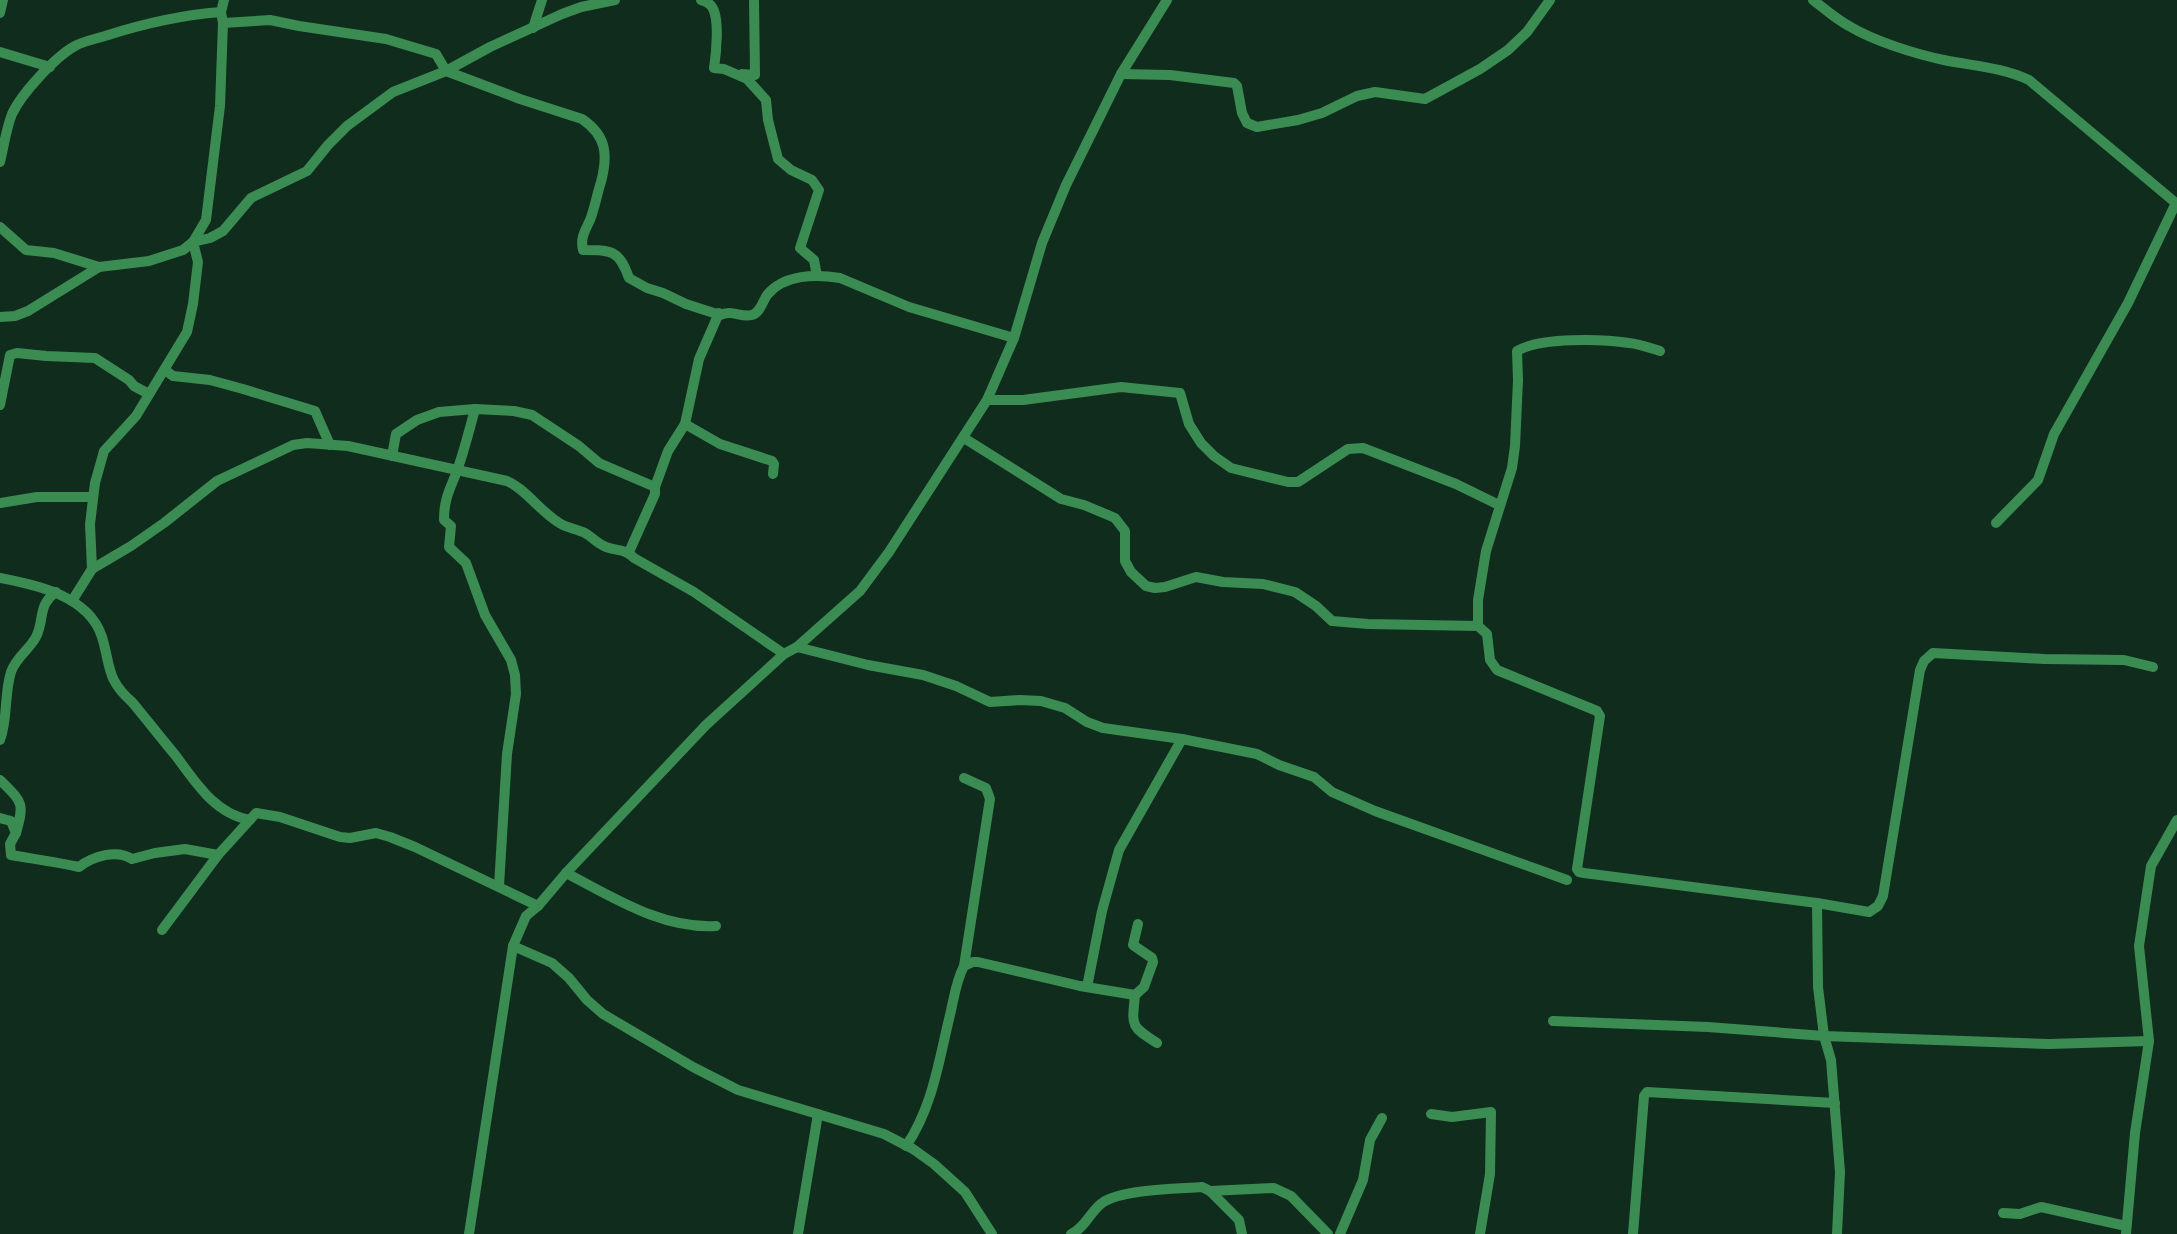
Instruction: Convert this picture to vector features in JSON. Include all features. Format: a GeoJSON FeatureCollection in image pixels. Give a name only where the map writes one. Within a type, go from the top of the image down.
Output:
{"type":"FeatureCollection","features":[{"type":"Feature","properties":{"kind":"street"},"geometry":{"type":"LineString","coordinates":[[0,13],[3,0]]}},
{"type":"Feature","properties":{"kind":"street"},"geometry":{"type":"LineString","coordinates":[[0,227],[26,250],[54,253],[99,267],[149,261],[183,250],[193,242],[206,220],[220,106],[224,0]]}},
{"type":"Feature","properties":{"kind":"street"},"geometry":{"type":"LineString","coordinates":[[533,28],[542,0]]}},
{"type":"Feature","properties":{"kind":"street"},"geometry":{"type":"LineString","coordinates":[[193,242],[223,231],[251,198],[307,171],[347,126],[393,92],[446,71],[490,47],[581,7],[615,0]]}},
{"type":"Feature","properties":{"kind":"street"},"geometry":{"type":"LineString","coordinates":[[701,0],[710,4],[715,13],[717,52],[714,68],[747,79],[766,100],[778,160],[812,180],[819,190],[800,248],[814,260],[817,276]]}},
{"type":"Feature","properties":{"kind":"street"},"geometry":{"type":"LineString","coordinates":[[736,74],[755,75],[754,0]]}},
{"type":"Feature","properties":{"kind":"street"},"geometry":{"type":"LineString","coordinates":[[469,1234],[513,946],[526,916],[706,725],[860,591],[889,552],[987,400],[1014,338],[1042,243],[1066,185],[1121,74],[1167,0]]}},
{"type":"Feature","properties":{"kind":"street"},"geometry":{"type":"LineString","coordinates":[[1121,74],[1170,75],[1234,83],[1247,123],[1257,127],[1310,116],[1357,96],[1375,92],[1425,99],[1461,81],[1508,50],[1527,32],[1550,0]]}},
{"type":"Feature","properties":{"kind":"street"},"geometry":{"type":"LineString","coordinates":[[1813,0],[1849,27],[1893,45],[1946,60],[1994,67],[2029,80],[2176,203],[2128,303],[2054,434],[2038,480],[1996,523]]}},
{"type":"Feature","properties":{"kind":"street"},"geometry":{"type":"LineString","coordinates":[[0,162],[13,113],[50,67],[77,45],[119,31],[187,16],[270,20],[386,39],[436,54],[446,71],[582,119],[590,125],[603,144],[605,166],[582,237],[583,250],[615,253],[624,263],[629,278],[647,288],[719,313],[728,311],[753,315],[771,291],[781,284],[817,276],[840,278],[909,307],[1014,338]]}},
{"type":"Feature","properties":{"kind":"street"},"geometry":{"type":"LineString","coordinates":[[0,52],[50,67]]}},
{"type":"Feature","properties":{"kind":"street"},"geometry":{"type":"LineString","coordinates":[[92,569],[90,524],[104,451],[136,416],[187,332],[198,262],[193,242]]}},
{"type":"Feature","properties":{"kind":"street"},"geometry":{"type":"LineString","coordinates":[[0,317],[28,311],[99,267]]}},
{"type":"Feature","properties":{"kind":"street"},"geometry":{"type":"LineString","coordinates":[[629,552],[655,494],[668,451],[685,424],[699,359],[719,313]]}},
{"type":"Feature","properties":{"kind":"street"},"geometry":{"type":"LineString","coordinates":[[1478,626],[1480,582],[1486,551],[1512,468],[1517,351],[1529,345],[1583,340],[1632,343],[1660,351]]}},
{"type":"Feature","properties":{"kind":"street"},"geometry":{"type":"LineString","coordinates":[[0,405],[10,355],[17,353],[95,358],[149,394]]}},
{"type":"Feature","properties":{"kind":"street"},"geometry":{"type":"LineString","coordinates":[[165,370],[173,376],[210,380],[315,411],[330,445]]}},
{"type":"Feature","properties":{"kind":"street"},"geometry":{"type":"LineString","coordinates":[[987,400],[1023,400],[1121,387],[1180,393],[1195,435],[1214,456],[1231,468],[1298,482],[1348,449],[1363,448],[1456,484],[1499,505]]}},
{"type":"Feature","properties":{"kind":"street"},"geometry":{"type":"LineString","coordinates":[[392,456],[396,434],[417,420],[439,412],[475,409],[514,411],[532,415],[599,463],[655,487]]}},
{"type":"Feature","properties":{"kind":"street"},"geometry":{"type":"LineString","coordinates":[[475,409],[457,471],[449,485],[444,520],[451,526],[449,547],[466,563],[485,615],[511,660],[515,675],[516,694],[507,754],[499,886]]}},
{"type":"Feature","properties":{"kind":"street"},"geometry":{"type":"LineString","coordinates":[[685,424],[720,444],[772,461],[773,474]]}},
{"type":"Feature","properties":{"kind":"street"},"geometry":{"type":"LineString","coordinates":[[964,438],[1061,499],[1115,518],[1125,531],[1125,561],[1131,572],[1146,586],[1165,587],[1196,577],[1263,584],[1295,592],[1332,621],[1478,626],[1487,634],[1490,660],[1497,670],[1597,711],[1600,716],[1577,866],[1579,872],[1869,912],[1878,906],[1883,896],[1920,670],[1933,653],[2124,660],[2153,667]]}},
{"type":"Feature","properties":{"kind":"street"},"geometry":{"type":"LineString","coordinates":[[72,601],[92,569],[164,523],[217,481],[293,445],[348,446],[519,486],[552,519],[583,532],[607,547],[629,552],[784,654]]}},
{"type":"Feature","properties":{"kind":"street"},"geometry":{"type":"LineString","coordinates":[[0,503],[37,497],[93,497]]}},
{"type":"Feature","properties":{"kind":"street"},"geometry":{"type":"LineString","coordinates":[[0,578],[56,592],[89,615],[103,640],[112,680],[120,692],[132,702],[207,796],[226,812],[250,820]]}},
{"type":"Feature","properties":{"kind":"street"},"geometry":{"type":"LineString","coordinates":[[0,740],[4,730],[10,675],[19,656],[36,636],[46,600],[56,592]]}},
{"type":"Feature","properties":{"kind":"street"},"geometry":{"type":"LineString","coordinates":[[797,647],[923,675],[990,702],[1041,701],[1065,708],[1103,728],[1257,754],[1314,777],[1332,792],[1375,811],[1567,880]]}},
{"type":"Feature","properties":{"kind":"street"},"geometry":{"type":"LineString","coordinates":[[1087,987],[1105,899],[1119,850],[1182,739]]}},
{"type":"Feature","properties":{"kind":"street"},"geometry":{"type":"LineString","coordinates":[[906,1146],[929,1102],[964,966],[990,799],[986,788],[964,778]]}},
{"type":"Feature","properties":{"kind":"street"},"geometry":{"type":"LineString","coordinates":[[0,780],[17,797],[21,813],[10,844],[11,855],[79,867],[94,856],[124,854],[132,859],[185,849],[218,855]]}},
{"type":"Feature","properties":{"kind":"street"},"geometry":{"type":"LineString","coordinates":[[162,930],[218,855],[256,813],[350,838],[376,833],[415,847],[538,906]]}},
{"type":"Feature","properties":{"kind":"street"},"geometry":{"type":"LineString","coordinates":[[0,818],[11,821],[16,833]]}},
{"type":"Feature","properties":{"kind":"street"},"geometry":{"type":"LineString","coordinates":[[2003,1213],[2020,1214],[2041,1207],[2126,1230],[2135,1133],[2149,1041],[2139,946],[2151,866],[2177,820]]}},
{"type":"Feature","properties":{"kind":"street"},"geometry":{"type":"LineString","coordinates":[[566,873],[647,915],[674,922],[716,926]]}},
{"type":"Feature","properties":{"kind":"street"},"geometry":{"type":"LineString","coordinates":[[1817,903],[1818,987],[1824,1036],[1831,1060],[1840,1172],[1837,1234]]}},
{"type":"Feature","properties":{"kind":"street"},"geometry":{"type":"LineString","coordinates":[[1138,924],[1133,945],[1152,958],[1153,962],[1144,987],[1135,995],[1132,1020],[1135,1027],[1157,1043]]}},
{"type":"Feature","properties":{"kind":"street"},"geometry":{"type":"LineString","coordinates":[[513,946],[552,963],[603,1014],[738,1090],[884,1134],[906,1146],[934,1164],[965,1192],[992,1234]]}},
{"type":"Feature","properties":{"kind":"street"},"geometry":{"type":"LineString","coordinates":[[964,966],[978,962],[1135,995]]}},
{"type":"Feature","properties":{"kind":"street"},"geometry":{"type":"LineString","coordinates":[[1553,1021],[1708,1027],[1824,1036],[2049,1044],[2149,1041]]}},
{"type":"Feature","properties":{"kind":"street"},"geometry":{"type":"LineString","coordinates":[[1633,1234],[1644,1096],[1647,1092],[1835,1103]]}},
{"type":"Feature","properties":{"kind":"street"},"geometry":{"type":"LineString","coordinates":[[1431,1114],[1452,1117],[1491,1112],[1490,1174],[1480,1234]]}},
{"type":"Feature","properties":{"kind":"street"},"geometry":{"type":"LineString","coordinates":[[798,1234],[818,1114]]}},
{"type":"Feature","properties":{"kind":"street"},"geometry":{"type":"LineString","coordinates":[[1340,1234],[1363,1180],[1370,1140],[1382,1118]]}},
{"type":"Feature","properties":{"kind":"street"},"geometry":{"type":"LineString","coordinates":[[1071,1234],[1079,1230],[1093,1212],[1109,1199],[1151,1190],[1202,1187],[1239,1220],[1242,1234]]}},
{"type":"Feature","properties":{"kind":"street"},"geometry":{"type":"LineString","coordinates":[[1210,1191],[1274,1188],[1291,1196],[1328,1234]]}}]}
